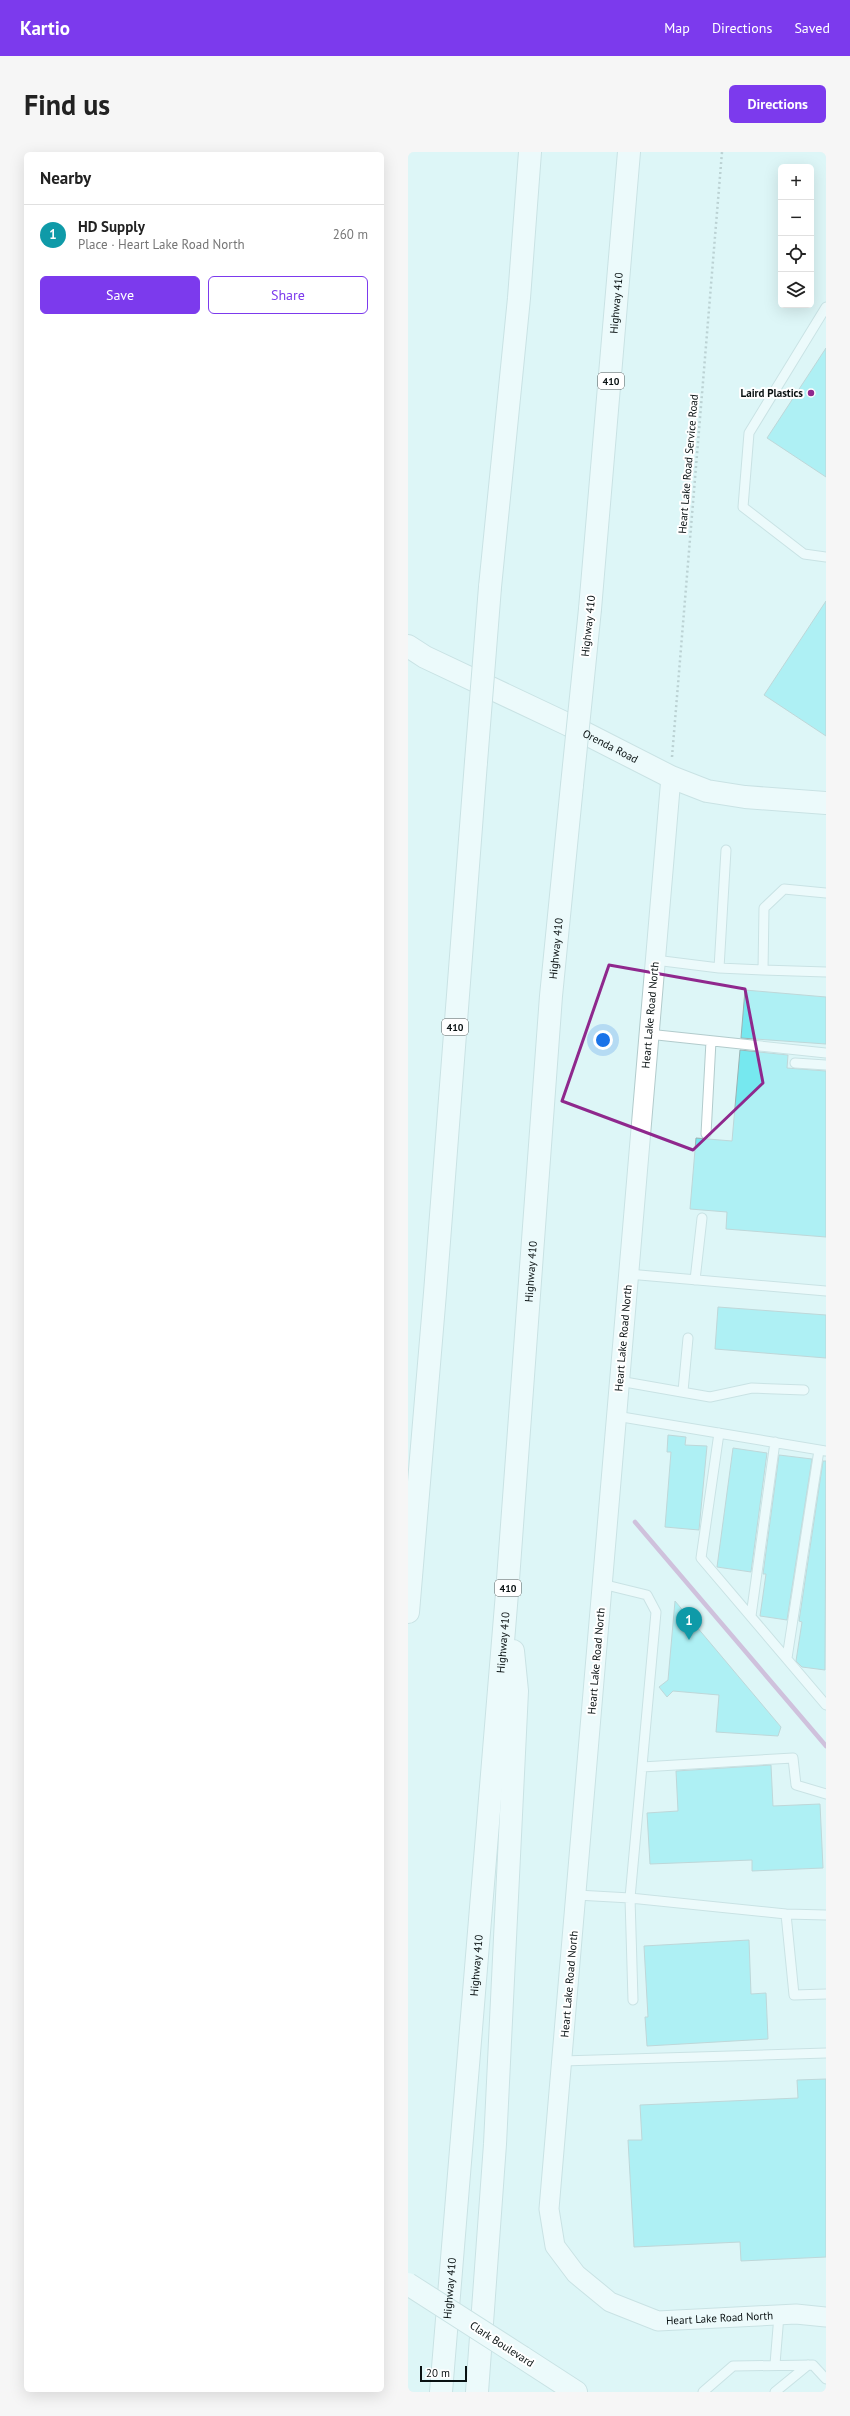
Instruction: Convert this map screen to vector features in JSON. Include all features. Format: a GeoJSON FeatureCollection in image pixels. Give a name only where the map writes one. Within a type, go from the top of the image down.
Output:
{"type":"FeatureCollection","features":[{"type":"Feature","properties":{"kind":"main road","name":"410"},"geometry":{"type":"LineString","coordinates":[[408,1612],[416,1502],[435,1293],[490,586],[519,298],[530,152]]}},
{"type":"Feature","properties":{"kind":"main road","name":"Highway 410"},"geometry":{"type":"LineString","coordinates":[[441,2392],[507,1593],[551,996],[590,609],[629,152]]}},
{"type":"Feature","properties":{"kind":"main road","name":"Orenda Road"},"geometry":{"type":"LineString","coordinates":[[408,646],[425,657],[570,726],[671,777],[707,791],[745,797],[826,803]]}},
{"type":"Feature","properties":{"kind":"main road"},"geometry":{"type":"LineString","coordinates":[[408,1536],[416,1502]]}},
{"type":"Feature","properties":{"kind":"main road"},"geometry":{"type":"LineString","coordinates":[[477,2392],[495,2144],[517,1691],[507,1593]]}},
{"type":"Feature","properties":{"kind":"main road","name":"Clark Boulevard"},"geometry":{"type":"LineString","coordinates":[[408,2284],[576,2392]]}},
{"type":"Feature","properties":{"kind":"street","name":"Heart Lake Road North"},"geometry":{"type":"LineString","coordinates":[[671,777],[648,1034],[577,1895],[549,2209],[555,2246],[576,2274],[610,2302],[658,2322],[779,2315],[826,2317]]}},
{"type":"Feature","properties":{"kind":"lane"},"geometry":{"type":"LineString","coordinates":[[826,307],[749,433],[743,507],[804,554],[826,557]]}},
{"type":"Feature","properties":{"kind":"lane"},"geometry":{"type":"LineString","coordinates":[[719,968],[726,850]]}},
{"type":"Feature","properties":{"kind":"lane"},"geometry":{"type":"LineString","coordinates":[[763,970],[764,908],[784,889],[826,893]]}},
{"type":"Feature","properties":{"kind":"lane"},"geometry":{"type":"LineString","coordinates":[[655,960],[719,968],[826,972]]}},
{"type":"Feature","properties":{"kind":"lane"},"geometry":{"type":"LineString","coordinates":[[648,1034],[826,1053]]}},
{"type":"Feature","properties":{"kind":"lane"},"geometry":{"type":"LineString","coordinates":[[706,1134],[711,1041]]}},
{"type":"Feature","properties":{"kind":"lane"},"geometry":{"type":"LineString","coordinates":[[795,1063],[826,1065]]}},
{"type":"Feature","properties":{"kind":"lane"},"geometry":{"type":"LineString","coordinates":[[695,1280],[702,1218]]}},
{"type":"Feature","properties":{"kind":"lane"},"geometry":{"type":"LineString","coordinates":[[628,1274],[826,1291]]}},
{"type":"Feature","properties":{"kind":"lane"},"geometry":{"type":"LineString","coordinates":[[683,1391],[688,1338]]}},
{"type":"Feature","properties":{"kind":"lane"},"geometry":{"type":"LineString","coordinates":[[619,1380],[710,1397],[752,1388],[804,1390]]}},
{"type":"Feature","properties":{"kind":"lane"},"geometry":{"type":"LineString","coordinates":[[616,1416],[822,1450],[787,1658]]}},
{"type":"Feature","properties":{"kind":"lane"},"geometry":{"type":"LineString","coordinates":[[719,1433],[701,1558],[826,1704]]}},
{"type":"Feature","properties":{"kind":"lane"},"geometry":{"type":"LineString","coordinates":[[751,1616],[775,1442]]}},
{"type":"Feature","properties":{"kind":"lane"},"geometry":{"type":"LineString","coordinates":[[602,1584],[647,1595],[656,1612],[630,1898],[633,2000]]}},
{"type":"Feature","properties":{"kind":"lane"},"geometry":{"type":"LineString","coordinates":[[642,1767],[793,1758],[796,1785],[826,1794]]}},
{"type":"Feature","properties":{"kind":"lane"},"geometry":{"type":"LineString","coordinates":[[577,1895],[630,1898],[786,1914],[826,1915]]}},
{"type":"Feature","properties":{"kind":"lane"},"geometry":{"type":"LineString","coordinates":[[786,1914],[794,1996],[826,1994]]}},
{"type":"Feature","properties":{"kind":"lane"},"geometry":{"type":"LineString","coordinates":[[562,2061],[826,2053]]}},
{"type":"Feature","properties":{"kind":"lane"},"geometry":{"type":"LineString","coordinates":[[775,2364],[779,2315]]}},
{"type":"Feature","properties":{"kind":"lane"},"geometry":{"type":"LineString","coordinates":[[703,2392],[733,2366],[775,2364],[814,2365],[826,2379]]}},
{"type":"Feature","properties":{"kind":"lane"},"geometry":{"type":"LineString","coordinates":[[775,2392],[808,2365]]}},
{"type":"Feature","properties":{"kind":"path","name":"Heart Lake Road Service Road"},"geometry":{"type":"LineString","coordinates":[[671,777],[722,152]]}},
{"type":"Feature","properties":{"kind":"highlighted area"},"geometry":{"type":"Polygon","coordinates":[[[609,965],[745,989],[763,1083],[693,1150],[562,1101],[609,965]]]}},
{"type":"Feature","properties":{"kind":"building","name":"Laird Plastics"},"geometry":{"type":"Polygon","coordinates":[[[826,348],[826,477],[767,438],[826,348]]]}},
{"type":"Feature","properties":{"kind":"building"},"geometry":{"type":"Polygon","coordinates":[[[826,601],[826,736],[764,695],[826,601]]]}},
{"type":"Feature","properties":{"kind":"building"},"geometry":{"type":"Polygon","coordinates":[[[745,990],[826,997],[826,1044],[741,1038],[745,990]]]}},
{"type":"Feature","properties":{"kind":"building"},"geometry":{"type":"Polygon","coordinates":[[[740,1050],[788,1055],[787,1068],[826,1071],[826,1237],[726,1229],[727,1212],[690,1209],[696,1138],[732,1141],[740,1050]]]}},
{"type":"Feature","properties":{"kind":"building"},"geometry":{"type":"Polygon","coordinates":[[[718,1307],[826,1315],[826,1358],[715,1349],[718,1307]]]}},
{"type":"Feature","properties":{"kind":"building"},"geometry":{"type":"Polygon","coordinates":[[[668,1435],[686,1437],[685,1445],[707,1446],[699,1530],[665,1527],[671,1452],[667,1452],[668,1435]]]}},
{"type":"Feature","properties":{"kind":"building"},"geometry":{"type":"Polygon","coordinates":[[[733,1448],[767,1453],[751,1572],[717,1567],[733,1448]]]}},
{"type":"Feature","properties":{"kind":"building"},"geometry":{"type":"Polygon","coordinates":[[[779,1455],[812,1459],[787,1620],[760,1616],[766,1574],[763,1574],[779,1455]]]}},
{"type":"Feature","properties":{"kind":"building"},"geometry":{"type":"Polygon","coordinates":[[[823,1461],[826,1461],[825,1670],[802,1667],[796,1661],[802,1622],[799,1621],[823,1461]]]}},
{"type":"Feature","properties":{"kind":"building"},"geometry":{"type":"Polygon","coordinates":[[[675,1601],[781,1727],[778,1736],[716,1732],[719,1695],[673,1691],[667,1697],[659,1687],[668,1680],[675,1601]]]}},
{"type":"Feature","properties":{"kind":"building"},"geometry":{"type":"Polygon","coordinates":[[[771,1765],[773,1806],[820,1804],[823,1868],[752,1871],[752,1860],[650,1864],[647,1813],[678,1811],[676,1771],[771,1765]]]}},
{"type":"Feature","properties":{"kind":"building"},"geometry":{"type":"Polygon","coordinates":[[[749,1940],[751,1994],[766,1993],[768,2039],[647,2046],[645,2017],[648,2017],[644,1946],[749,1940]]]}},
{"type":"Feature","properties":{"kind":"building"},"geometry":{"type":"Polygon","coordinates":[[[826,2079],[826,2257],[741,2261],[740,2242],[634,2247],[628,2140],[642,2140],[640,2105],[798,2098],[797,2080],[826,2079]]]}},
{"type":"Feature","properties":{"kind":"waterway"},"geometry":{"type":"LineString","coordinates":[[635,1522],[826,1746]]}},
{"type":"Feature","properties":{"kind":"place","name":"Laird Plastics"},"geometry":{"type":"Point","coordinates":[811,393]}},
{"type":"Feature","properties":{"kind":"place","name":"HD Supply"},"geometry":{"type":"Point","coordinates":[689,1640]}}]}
